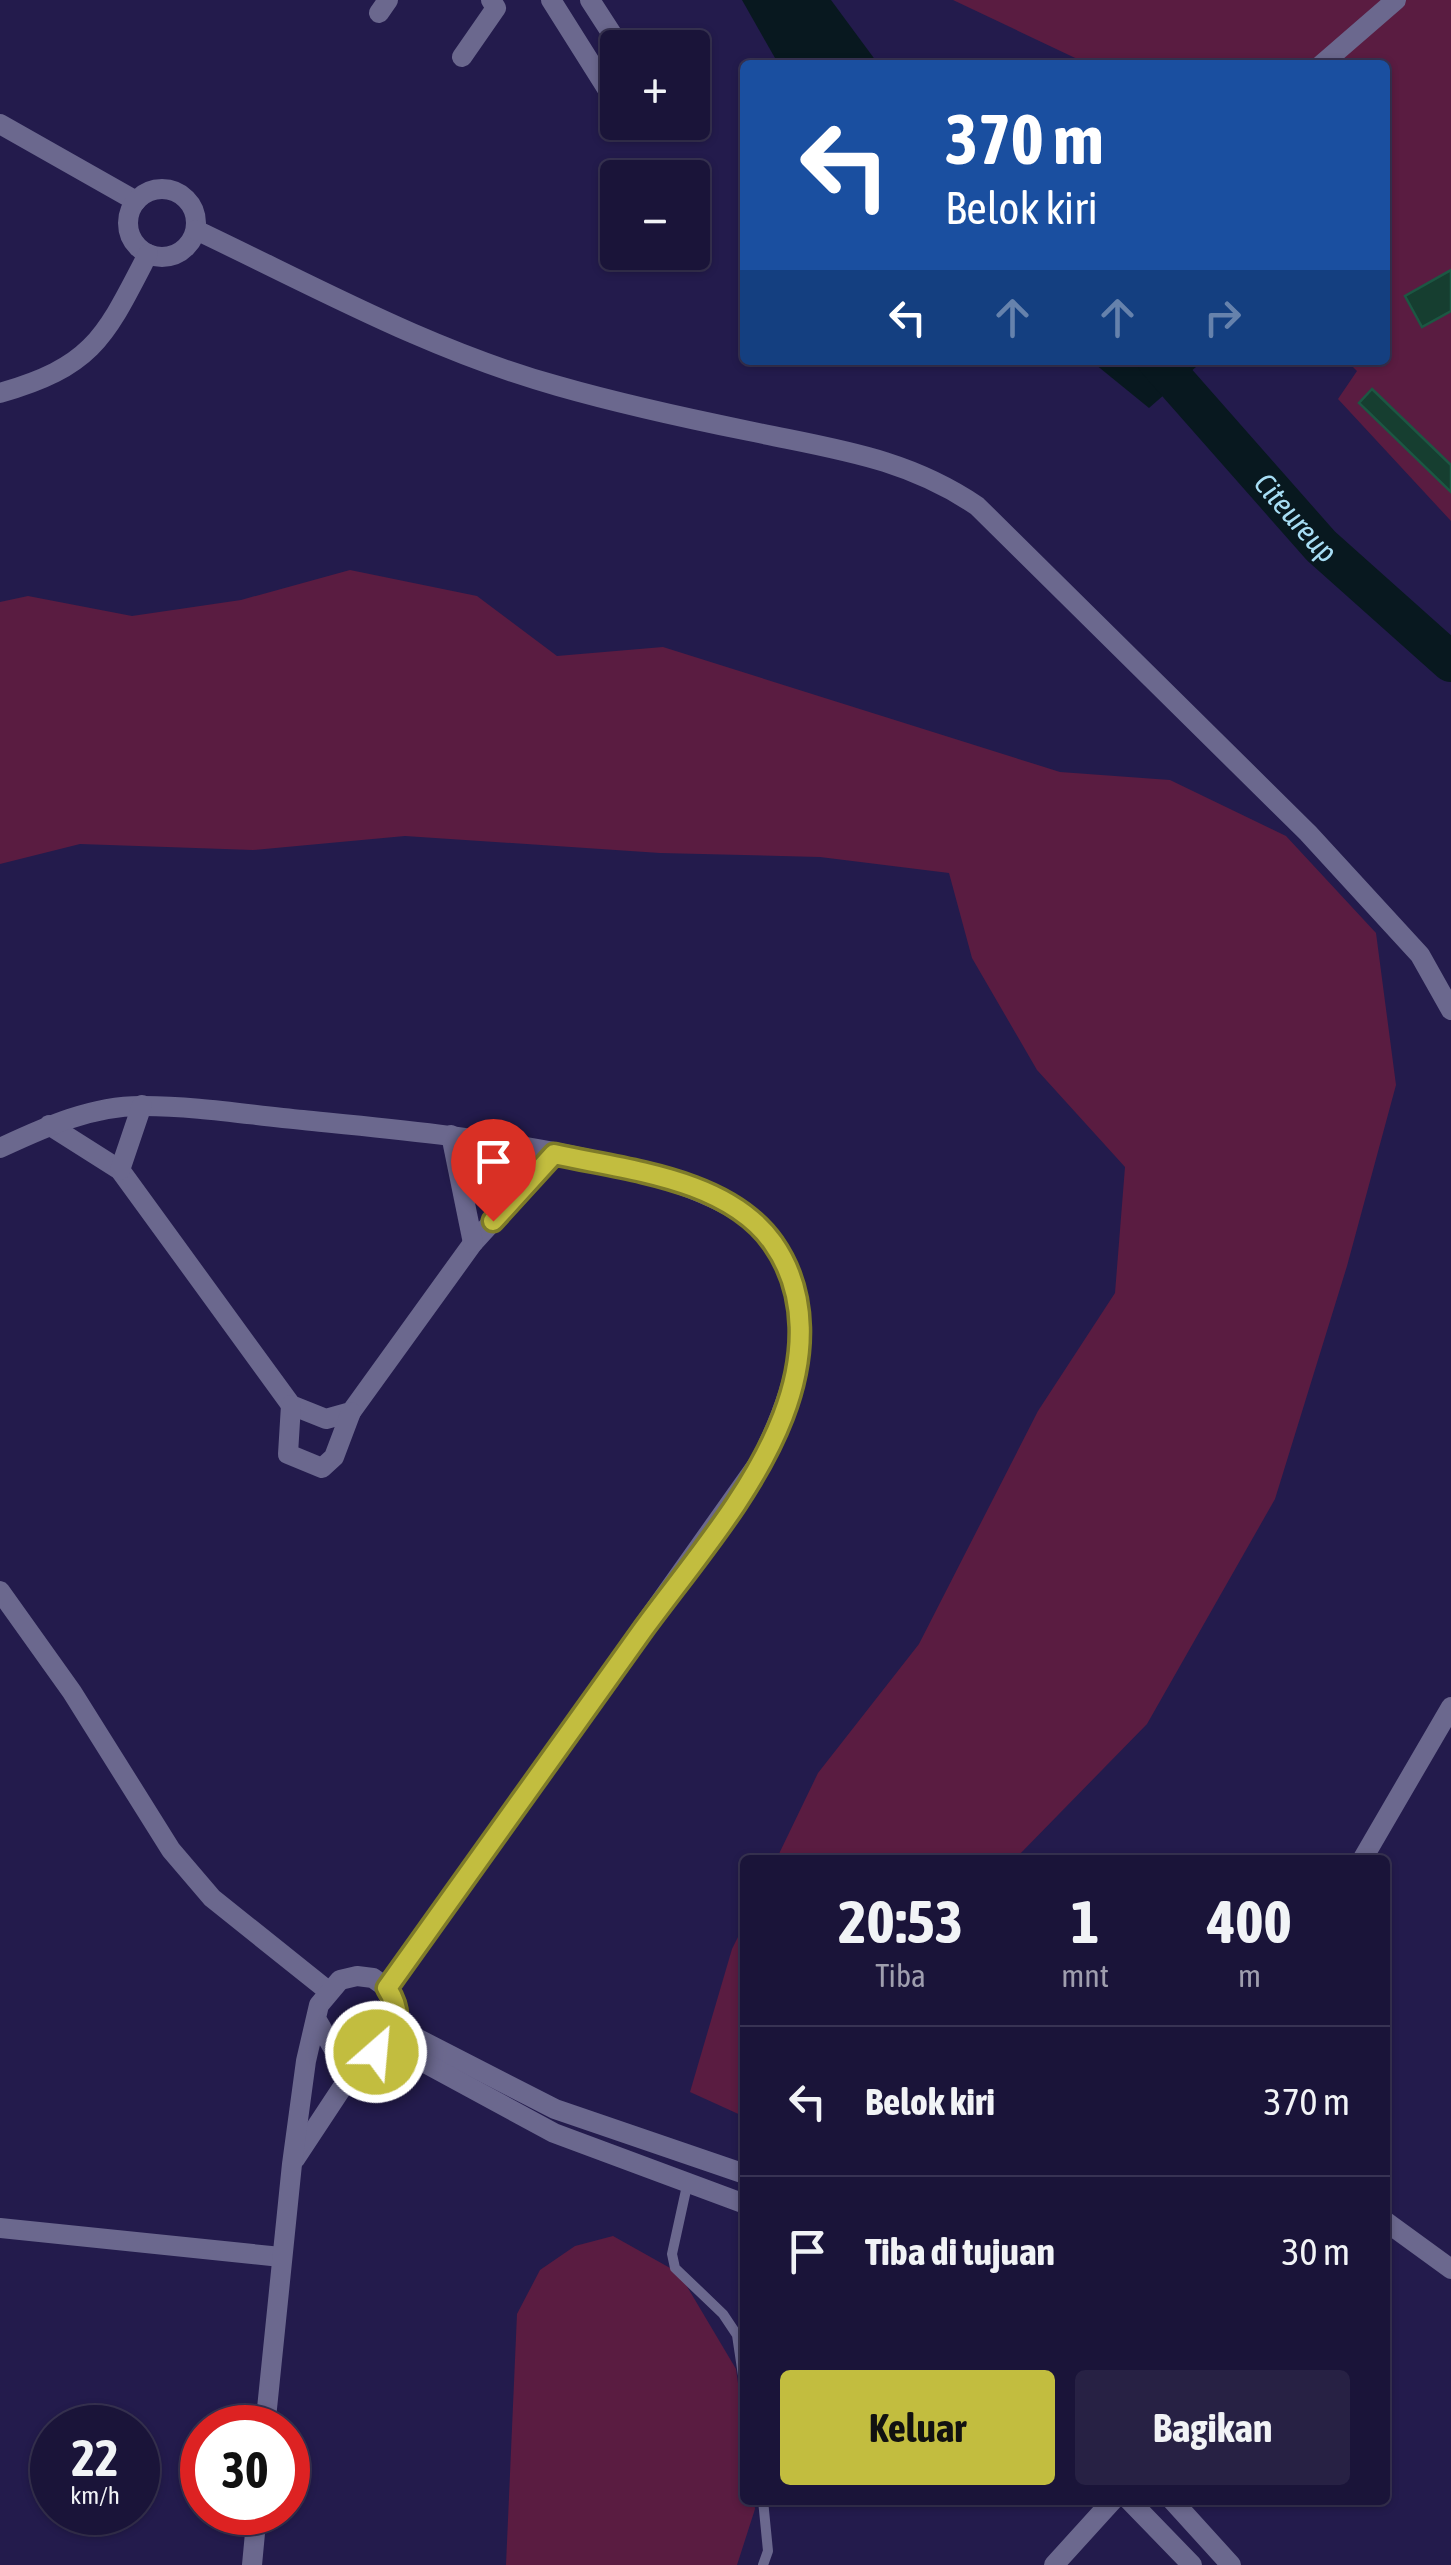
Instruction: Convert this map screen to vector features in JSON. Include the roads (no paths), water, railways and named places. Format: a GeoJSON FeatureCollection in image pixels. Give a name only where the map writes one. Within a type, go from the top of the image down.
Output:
{"type":"FeatureCollection","features":[{"type":"Feature","properties":{"kind":"street"},"geometry":{"type":"LineString","coordinates":[[462,57],[496,8],[492,0]]}},
{"type":"Feature","properties":{"kind":"street"},"geometry":{"type":"LineString","coordinates":[[551,0],[600,78]]}},
{"type":"Feature","properties":{"kind":"street"},"geometry":{"type":"LineString","coordinates":[[590,0],[609,30]]}},
{"type":"Feature","properties":{"kind":"street"},"geometry":{"type":"LineString","coordinates":[[1328,60],[1396,0]]}},
{"type":"Feature","properties":{"kind":"street"},"geometry":{"type":"LineString","coordinates":[[0,124],[136,201]]}},
{"type":"Feature","properties":{"kind":"street"},"geometry":{"type":"LineString","coordinates":[[158,188],[171,189],[192,204],[196,230],[183,250],[160,258],[138,247],[128,224],[136,201],[158,188]]}},
{"type":"Feature","properties":{"kind":"street"},"geometry":{"type":"LineString","coordinates":[[196,230],[455,353],[555,386],[681,418],[868,456],[938,480],[977,506],[1308,833],[1420,955],[1451,1010]]}},
{"type":"Feature","properties":{"kind":"street"},"geometry":{"type":"LineString","coordinates":[[0,394],[39,382],[92,350],[148,254]]}},
{"type":"Feature","properties":{"kind":"street"},"geometry":{"type":"LineString","coordinates":[[120,1170],[142,1106]]}},
{"type":"Feature","properties":{"kind":"street"},"geometry":{"type":"LineString","coordinates":[[0,1148],[49,1125],[142,1106],[450,1135],[663,1178],[710,1195],[755,1222],[792,1276],[800,1305],[795,1376],[782,1417],[730,1509],[387,1988]]}},
{"type":"Feature","properties":{"kind":"street"},"geometry":{"type":"LineString","coordinates":[[49,1125],[120,1170],[291,1405],[326,1420],[351,1412]]}},
{"type":"Feature","properties":{"kind":"street"},"geometry":{"type":"LineString","coordinates":[[450,1135],[473,1243]]}},
{"type":"Feature","properties":{"kind":"street"},"geometry":{"type":"LineString","coordinates":[[291,1405],[288,1454],[322,1468],[334,1457],[351,1412],[473,1243],[554,1154]]}},
{"type":"Feature","properties":{"kind":"street"},"geometry":{"type":"LineString","coordinates":[[0,1591],[172,1850],[212,1898],[327,1990]]}},
{"type":"Feature","properties":{"kind":"street"},"geometry":{"type":"LineString","coordinates":[[0,1621],[22,1622]]}},
{"type":"Feature","properties":{"kind":"street"},"geometry":{"type":"LineString","coordinates":[[1365,1855],[1451,1707]]}},
{"type":"Feature","properties":{"kind":"street"},"geometry":{"type":"LineString","coordinates":[[267,2405],[292,2164],[306,2062],[319,2005],[327,1990],[340,1980],[356,1976],[373,1978],[387,1988],[398,2014],[392,2036],[363,2056],[292,2164]]}},
{"type":"Feature","properties":{"kind":"street"},"geometry":{"type":"LineString","coordinates":[[318,2022],[333,2048],[363,2056]]}},
{"type":"Feature","properties":{"kind":"street"},"geometry":{"type":"LineString","coordinates":[[392,2036],[556,2109],[740,2172]]}},
{"type":"Feature","properties":{"kind":"street"},"geometry":{"type":"LineString","coordinates":[[392,2036],[554,2133],[740,2202]]}},
{"type":"Feature","properties":{"kind":"street"},"geometry":{"type":"LineString","coordinates":[[1390,2225],[1451,2269]]}},
{"type":"Feature","properties":{"kind":"street"},"geometry":{"type":"LineString","coordinates":[[0,2228],[281,2258]]}},
{"type":"Feature","properties":{"kind":"street"},"geometry":{"type":"LineString","coordinates":[[1054,2565],[1108,2505]]}},
{"type":"Feature","properties":{"kind":"street"},"geometry":{"type":"LineString","coordinates":[[1134,2505],[1192,2565]]}},
{"type":"Feature","properties":{"kind":"street"},"geometry":{"type":"LineString","coordinates":[[1176,2505],[1230,2565]]}},
{"type":"Feature","properties":{"kind":"street"},"geometry":{"type":"LineString","coordinates":[[252,2565],[255,2535]]}},
{"type":"Feature","properties":{"kind":"lane"},"geometry":{"type":"LineString","coordinates":[[688,2180],[672,2254],[675,2268],[723,2314],[737,2334],[740,2354]]}},
{"type":"Feature","properties":{"kind":"lane"},"geometry":{"type":"LineString","coordinates":[[764,2505],[768,2551],[764,2565]]}},
{"type":"Feature","properties":{"kind":"waterway","name":"Citeureup"},"geometry":{"type":"LineString","coordinates":[[1161,365],[1321,546],[1451,662]]}}]}
